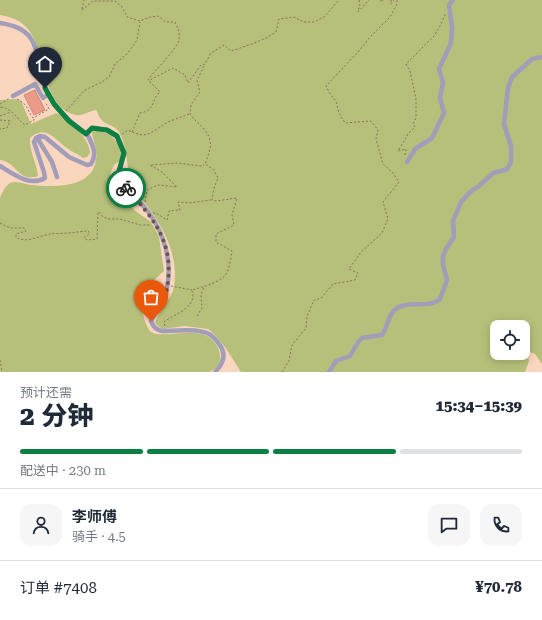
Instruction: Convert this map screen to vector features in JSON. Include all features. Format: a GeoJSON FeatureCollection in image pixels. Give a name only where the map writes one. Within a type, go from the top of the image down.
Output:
{"type":"FeatureCollection","features":[{"type":"Feature","properties":{"kind":"street"},"geometry":{"type":"LineString","coordinates":[[406,161],[415,149],[432,138],[444,113],[440,98],[443,83],[439,69],[451,43],[452,27],[449,5],[453,0]]}},
{"type":"Feature","properties":{"kind":"street"},"geometry":{"type":"LineString","coordinates":[[0,23],[8,24],[26,32],[32,39],[45,88],[54,104],[69,121],[86,134],[93,146],[94,155],[91,164],[87,165],[69,157],[45,137],[40,136]]}},
{"type":"Feature","properties":{"kind":"street"},"geometry":{"type":"LineString","coordinates":[[329,372],[336,361],[350,356],[362,338],[382,335],[390,315],[396,308],[404,305],[432,304],[440,299],[447,280],[443,265],[443,256],[454,237],[453,221],[461,202],[470,192],[493,173],[507,169],[511,162],[511,146],[504,124],[508,88],[512,77],[532,59],[542,57]]}},
{"type":"Feature","properties":{"kind":"street"},"geometry":{"type":"LineString","coordinates":[[13,96],[35,84],[44,98],[49,94]]}},
{"type":"Feature","properties":{"kind":"street"},"geometry":{"type":"LineString","coordinates":[[86,134],[92,128],[98,128],[107,130],[117,136],[124,153],[118,175],[125,186],[149,214],[156,225],[165,246],[169,260],[167,286],[164,299],[151,321],[153,326],[158,330],[194,330],[213,336],[222,348],[224,354],[223,361],[216,372]]}},
{"type":"Feature","properties":{"kind":"street"},"geometry":{"type":"LineString","coordinates":[[0,166],[15,176],[26,180],[39,181],[45,178],[34,142],[36,138],[40,136]]}},
{"type":"Feature","properties":{"kind":"street"},"geometry":{"type":"LineString","coordinates":[[40,136],[39,141],[52,162],[57,177]]}},
{"type":"Feature","properties":{"kind":"path"},"geometry":{"type":"LineString","coordinates":[[84,0],[82,10],[93,1],[115,1],[122,7],[127,17],[140,21],[158,16],[166,22],[175,22],[179,30],[179,41],[176,46],[164,60],[162,65],[154,71],[148,80],[160,92],[157,95],[152,109],[140,113],[132,132]]}},
{"type":"Feature","properties":{"kind":"path"},"geometry":{"type":"LineString","coordinates":[[205,164],[211,149],[210,138],[190,114],[191,105],[200,92],[197,80],[211,53],[224,45],[231,51],[271,35],[276,32],[279,19],[294,17],[304,22],[314,22],[324,17],[339,0]]}},
{"type":"Feature","properties":{"kind":"path"},"geometry":{"type":"LineString","coordinates":[[359,0],[360,4],[358,12],[369,0]]}},
{"type":"Feature","properties":{"kind":"path"},"geometry":{"type":"LineString","coordinates":[[391,0],[391,4],[394,0]]}},
{"type":"Feature","properties":{"kind":"path"},"geometry":{"type":"LineString","coordinates":[[282,372],[289,361],[292,345],[306,328],[307,316],[314,300],[321,298],[333,284],[354,280],[358,273],[349,269],[361,252],[382,233],[388,219],[383,202],[399,182],[393,173],[383,164],[376,139],[378,130],[371,121],[345,123],[339,113],[336,100],[330,94],[326,86],[390,17],[397,4],[397,0]]}},
{"type":"Feature","properties":{"kind":"path"},"geometry":{"type":"LineString","coordinates":[[406,161],[406,149],[398,151],[408,134],[415,127],[413,124],[416,118],[415,94],[410,71],[406,64],[437,32],[449,5]]}},
{"type":"Feature","properties":{"kind":"path"},"geometry":{"type":"LineString","coordinates":[[63,114],[85,90],[109,77],[116,64],[127,54],[137,40],[140,21]]}},
{"type":"Feature","properties":{"kind":"path"},"geometry":{"type":"LineString","coordinates":[[150,82],[150,80],[173,68],[186,75],[186,80],[188,83],[201,65],[205,64]]}},
{"type":"Feature","properties":{"kind":"path"},"geometry":{"type":"LineString","coordinates":[[0,104],[13,96],[25,103],[33,118]]}},
{"type":"Feature","properties":{"kind":"path"},"geometry":{"type":"LineString","coordinates":[[0,107],[9,109],[25,125],[34,120],[33,118],[49,109],[44,98]]}},
{"type":"Feature","properties":{"kind":"path"},"geometry":{"type":"LineString","coordinates":[[0,116],[12,112]]}},
{"type":"Feature","properties":{"kind":"path"},"geometry":{"type":"LineString","coordinates":[[117,136],[128,130],[139,136],[148,134],[168,123],[190,114]]}},
{"type":"Feature","properties":{"kind":"path"},"geometry":{"type":"LineString","coordinates":[[0,120],[10,121],[7,128],[0,129]]}},
{"type":"Feature","properties":{"kind":"path"},"geometry":{"type":"LineString","coordinates":[[145,209],[147,190],[158,185],[177,187],[162,172],[150,165],[178,163],[201,166],[205,164]]}},
{"type":"Feature","properties":{"kind":"path"},"geometry":{"type":"LineString","coordinates":[[205,164],[213,169],[218,178],[214,188],[212,200]]}},
{"type":"Feature","properties":{"kind":"path"},"geometry":{"type":"LineString","coordinates":[[149,214],[156,212],[167,220],[169,211],[180,210],[178,202],[189,204],[237,198],[232,215],[234,225],[216,234],[216,242],[232,251],[228,272],[222,278],[204,287],[192,290],[167,286]]}},
{"type":"Feature","properties":{"kind":"path"},"geometry":{"type":"LineString","coordinates":[[0,223],[10,228],[24,228],[26,231],[16,234],[16,237],[19,240],[31,239],[55,233],[85,231],[90,233],[84,238],[87,240],[97,239],[98,211],[102,217],[108,219],[120,219],[140,225],[156,225]]}},
{"type":"Feature","properties":{"kind":"path"},"geometry":{"type":"LineString","coordinates":[[197,316],[202,308],[201,294],[204,287]]}},
{"type":"Feature","properties":{"kind":"path"},"geometry":{"type":"LineString","coordinates":[[166,331],[164,322],[188,307],[193,296],[192,290]]}},
{"type":"Feature","properties":{"kind":"path"},"geometry":{"type":"LineString","coordinates":[[0,360],[2,372]]}},
{"type":"Feature","properties":{"kind":"green space"},"geometry":{"type":"Polygon","coordinates":[[[0,0],[542,0],[542,364],[535,354],[530,352],[530,320],[490,320],[490,360],[529,360],[525,372],[241,372],[225,347],[208,329],[185,326],[163,329],[159,327],[155,323],[159,313],[171,296],[174,286],[175,275],[172,254],[160,225],[132,186],[122,138],[115,128],[104,122],[99,117],[96,110],[76,115],[65,110],[56,101],[50,90],[33,37],[27,28],[21,23],[0,15],[0,0]]]}},
{"type":"Feature","properties":{"kind":"green space"},"geometry":{"type":"Polygon","coordinates":[[[15,99],[21,101],[31,124],[56,113],[61,115],[75,127],[87,142],[90,153],[87,157],[83,158],[50,134],[41,132],[30,138],[38,176],[26,177],[10,164],[0,160],[0,100],[15,99]]]}},
{"type":"Feature","properties":{"kind":"green space"},"geometry":{"type":"Polygon","coordinates":[[[93,130],[106,133],[116,140],[124,156],[123,159],[114,165],[110,174],[122,184],[132,198],[132,207],[134,210],[150,221],[159,237],[164,271],[153,281],[153,291],[143,305],[146,325],[150,331],[154,333],[193,333],[207,336],[216,344],[220,354],[218,365],[215,369],[209,372],[0,372],[0,198],[7,186],[13,182],[40,186],[60,186],[79,181],[87,176],[93,169],[96,160],[93,130]]]}},
{"type":"Feature","properties":{"kind":"building"},"geometry":{"type":"Polygon","coordinates":[[[35,90],[45,110],[34,115],[24,95],[35,90]]]}},
{"type":"Feature","properties":{"kind":"way so far"},"geometry":{"type":"LineString","coordinates":[[126,188],[149,214],[158,228],[169,260],[169,273],[164,299],[151,321]]}},
{"type":"Feature","properties":{"kind":"route"},"geometry":{"type":"LineString","coordinates":[[45,88],[54,104],[69,121],[86,134],[92,128],[98,128],[107,130],[117,136],[124,153],[118,175],[126,188]]}}]}
